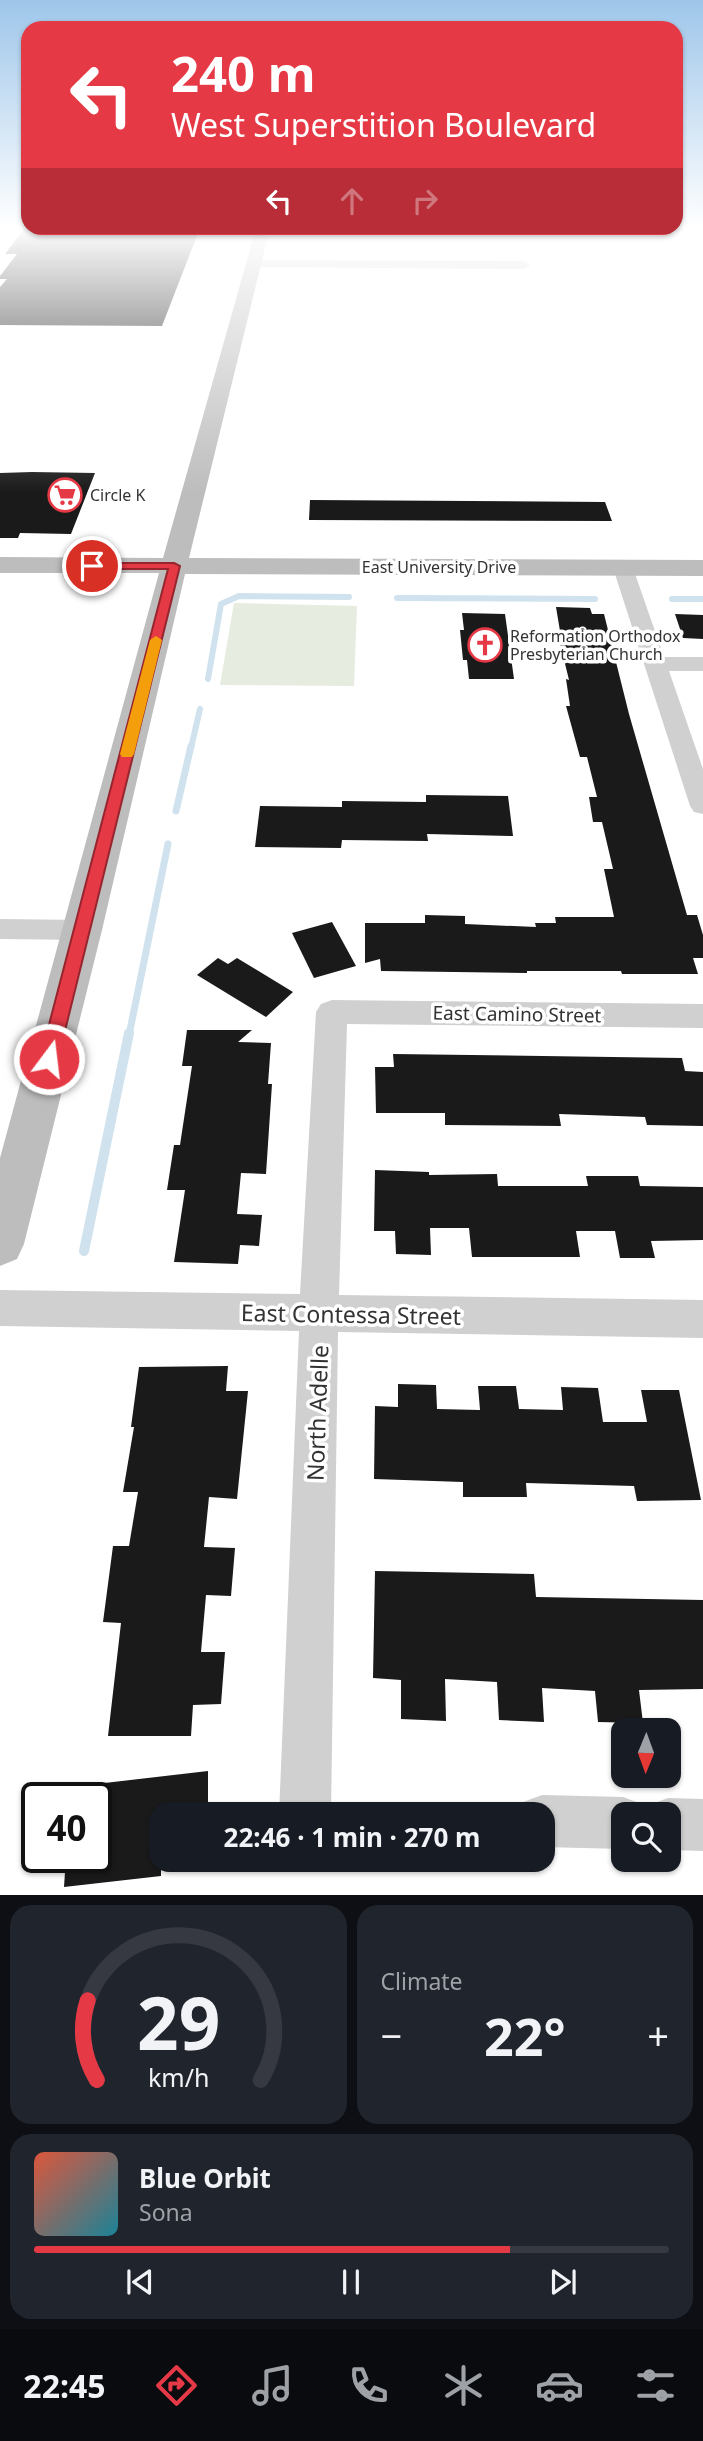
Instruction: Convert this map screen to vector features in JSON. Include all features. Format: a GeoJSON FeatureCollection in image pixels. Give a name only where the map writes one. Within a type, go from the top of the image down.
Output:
{"type":"FeatureCollection","features":[{"type":"Feature","properties":{"kind":"street"},"geometry":{"type":"LineString","coordinates":[[0,1244],[240,315]]}},
{"type":"Feature","properties":{"kind":"street","name":"East University Drive"},"geometry":{"type":"LineString","coordinates":[[0,565],[703,568]]}},
{"type":"Feature","properties":{"kind":"street"},"geometry":{"type":"LineString","coordinates":[[623,568],[703,806]]}},
{"type":"Feature","properties":{"kind":"street"},"geometry":{"type":"LineString","coordinates":[[655,664],[703,664]]}},
{"type":"Feature","properties":{"kind":"street"},"geometry":{"type":"LineString","coordinates":[[0,929],[83,930]]}},
{"type":"Feature","properties":{"kind":"street","name":"East Camino Street"},"geometry":{"type":"LineString","coordinates":[[332,1012],[703,1016]]}},
{"type":"Feature","properties":{"kind":"street","name":"North Adelle"},"geometry":{"type":"LineString","coordinates":[[305,1802],[319,1314],[332,1012]]}},
{"type":"Feature","properties":{"kind":"street","name":"East Contessa Street"},"geometry":{"type":"LineString","coordinates":[[0,1308],[703,1320]]}},
{"type":"Feature","properties":{"kind":"street"},"geometry":{"type":"LineString","coordinates":[[555,1821],[611,1823]]}},
{"type":"Feature","properties":{"kind":"street"},"geometry":{"type":"LineString","coordinates":[[681,1824],[703,1825]]}},
{"type":"Feature","properties":{"kind":"shaded area"},"geometry":{"type":"Polygon","coordinates":[[[234,603],[357,606],[354,686],[220,685],[234,603]]]}},
{"type":"Feature","properties":{"kind":"building"},"geometry":{"type":"Polygon","coordinates":[[[0,315],[166,315],[162,326],[0,325],[0,315]]]}},
{"type":"Feature","properties":{"kind":"building"},"geometry":{"type":"Polygon","coordinates":[[[0,473],[95,473],[71,534],[20,533],[18,538],[0,538],[0,473]]]}},
{"type":"Feature","properties":{"kind":"building"},"geometry":{"type":"Polygon","coordinates":[[[310,500],[605,502],[612,521],[309,520],[310,500]]]}},
{"type":"Feature","properties":{"kind":"building"},"geometry":{"type":"Polygon","coordinates":[[[556,607],[590,608],[592,614],[604,614],[629,714],[687,915],[697,915],[703,935],[703,958],[693,958],[698,974],[622,974],[621,971],[381,971],[380,959],[365,963],[365,923],[425,923],[425,915],[465,916],[465,924],[536,927],[535,923],[556,923],[555,917],[614,917],[604,869],[613,869],[602,822],[593,822],[589,797],[597,797],[587,757],[580,757],[566,706],[570,706],[566,679],[569,680],[557,631],[560,631],[556,607]]]}},
{"type":"Feature","properties":{"kind":"building","name":"Reformation Orthodox Presbyterian Church"},"geometry":{"type":"Polygon","coordinates":[[[462,613],[505,614],[514,679],[469,679],[467,660],[463,660],[460,630],[464,630],[462,613]]]}},
{"type":"Feature","properties":{"kind":"building"},"geometry":{"type":"Polygon","coordinates":[[[675,614],[703,615],[703,639],[683,638],[675,614]]]}},
{"type":"Feature","properties":{"kind":"building"},"geometry":{"type":"Polygon","coordinates":[[[426,795],[508,796],[513,836],[427,834],[428,841],[342,840],[341,848],[255,847],[260,806],[342,807],[342,801],[426,802],[426,795]]]}},
{"type":"Feature","properties":{"kind":"building"},"geometry":{"type":"Polygon","coordinates":[[[332,922],[356,966],[314,978],[292,933],[332,922]]]}},
{"type":"Feature","properties":{"kind":"building"},"geometry":{"type":"Polygon","coordinates":[[[218,958],[228,964],[237,958],[293,992],[266,1017],[197,975],[218,958]]]}},
{"type":"Feature","properties":{"kind":"building"},"geometry":{"type":"Polygon","coordinates":[[[187,1030],[252,1030],[238,1042],[271,1043],[268,1084],[272,1084],[266,1174],[241,1173],[237,1214],[262,1215],[259,1246],[240,1245],[238,1264],[174,1262],[185,1190],[167,1190],[174,1145],[180,1145],[192,1066],[182,1066],[187,1030]]]}},
{"type":"Feature","properties":{"kind":"building"},"geometry":{"type":"Polygon","coordinates":[[[393,1054],[682,1058],[685,1071],[703,1072],[703,1126],[647,1125],[645,1117],[559,1114],[561,1126],[445,1125],[445,1113],[376,1113],[375,1067],[394,1067],[393,1054]]]}},
{"type":"Feature","properties":{"kind":"building"},"geometry":{"type":"Polygon","coordinates":[[[375,1170],[429,1172],[429,1175],[497,1174],[498,1186],[588,1186],[586,1176],[638,1176],[640,1186],[703,1187],[703,1240],[651,1241],[655,1258],[620,1258],[615,1231],[576,1231],[580,1257],[472,1257],[469,1228],[430,1228],[431,1255],[396,1254],[395,1231],[374,1231],[375,1170]]]}},
{"type":"Feature","properties":{"kind":"building"},"geometry":{"type":"Polygon","coordinates":[[[228,1366],[226,1391],[248,1391],[237,1499],[209,1497],[204,1547],[235,1548],[231,1596],[206,1595],[201,1652],[225,1652],[221,1704],[193,1705],[191,1736],[108,1736],[121,1623],[103,1622],[113,1546],[129,1546],[138,1492],[123,1492],[134,1427],[131,1427],[139,1367],[228,1366]]]}},
{"type":"Feature","properties":{"kind":"building"},"geometry":{"type":"Polygon","coordinates":[[[398,1384],[436,1385],[437,1409],[480,1410],[478,1386],[516,1386],[519,1409],[563,1410],[561,1387],[598,1388],[603,1422],[647,1422],[641,1390],[679,1390],[701,1500],[637,1501],[634,1486],[526,1483],[527,1497],[463,1497],[463,1482],[374,1479],[375,1406],[398,1407],[398,1384]]]}},
{"type":"Feature","properties":{"kind":"building"},"geometry":{"type":"Polygon","coordinates":[[[375,1571],[534,1574],[536,1597],[703,1600],[703,1689],[639,1690],[642,1718],[611,1718],[611,1722],[598,1722],[595,1691],[542,1688],[544,1722],[499,1720],[497,1682],[445,1679],[446,1721],[401,1719],[401,1680],[373,1678],[375,1571]]]}},
{"type":"Feature","properties":{"kind":"building"},"geometry":{"type":"Polygon","coordinates":[[[208,1771],[208,1802],[149,1802],[149,1872],[161,1872],[161,1876],[64,1887],[65,1873],[112,1873],[112,1782],[208,1771]]]}},
{"type":"Feature","properties":{"kind":"waterway"},"geometry":{"type":"LineString","coordinates":[[208,679],[221,604],[239,596],[349,597]]}},
{"type":"Feature","properties":{"kind":"waterway"},"geometry":{"type":"LineString","coordinates":[[397,598],[595,599]]}},
{"type":"Feature","properties":{"kind":"waterway"},"geometry":{"type":"LineString","coordinates":[[672,599],[703,599]]}},
{"type":"Feature","properties":{"kind":"waterway"},"geometry":{"type":"LineString","coordinates":[[191,748],[200,709]]}},
{"type":"Feature","properties":{"kind":"waterway"},"geometry":{"type":"LineString","coordinates":[[176,811],[191,746]]}},
{"type":"Feature","properties":{"kind":"waterway"},"geometry":{"type":"LineString","coordinates":[[129,1035],[168,844]]}},
{"type":"Feature","properties":{"kind":"waterway"},"geometry":{"type":"LineString","coordinates":[[84,1251],[129,1033]]}},
{"type":"Feature","properties":{"kind":"slow traffic"},"geometry":{"type":"LineString","coordinates":[[127,754],[156,640]]}},
{"type":"Feature","properties":{"kind":"place","name":"Circle K"},"geometry":{"type":"Point","coordinates":[65,495]}},
{"type":"Feature","properties":{"kind":"place","name":"Reformation Orthodox Presbyterian Church"},"geometry":{"type":"Point","coordinates":[485,645]}},
{"type":"Feature","properties":{"kind":"route"},"geometry":{"type":"LineString","coordinates":[[49,1059],[174,566],[92,566]]}}]}
